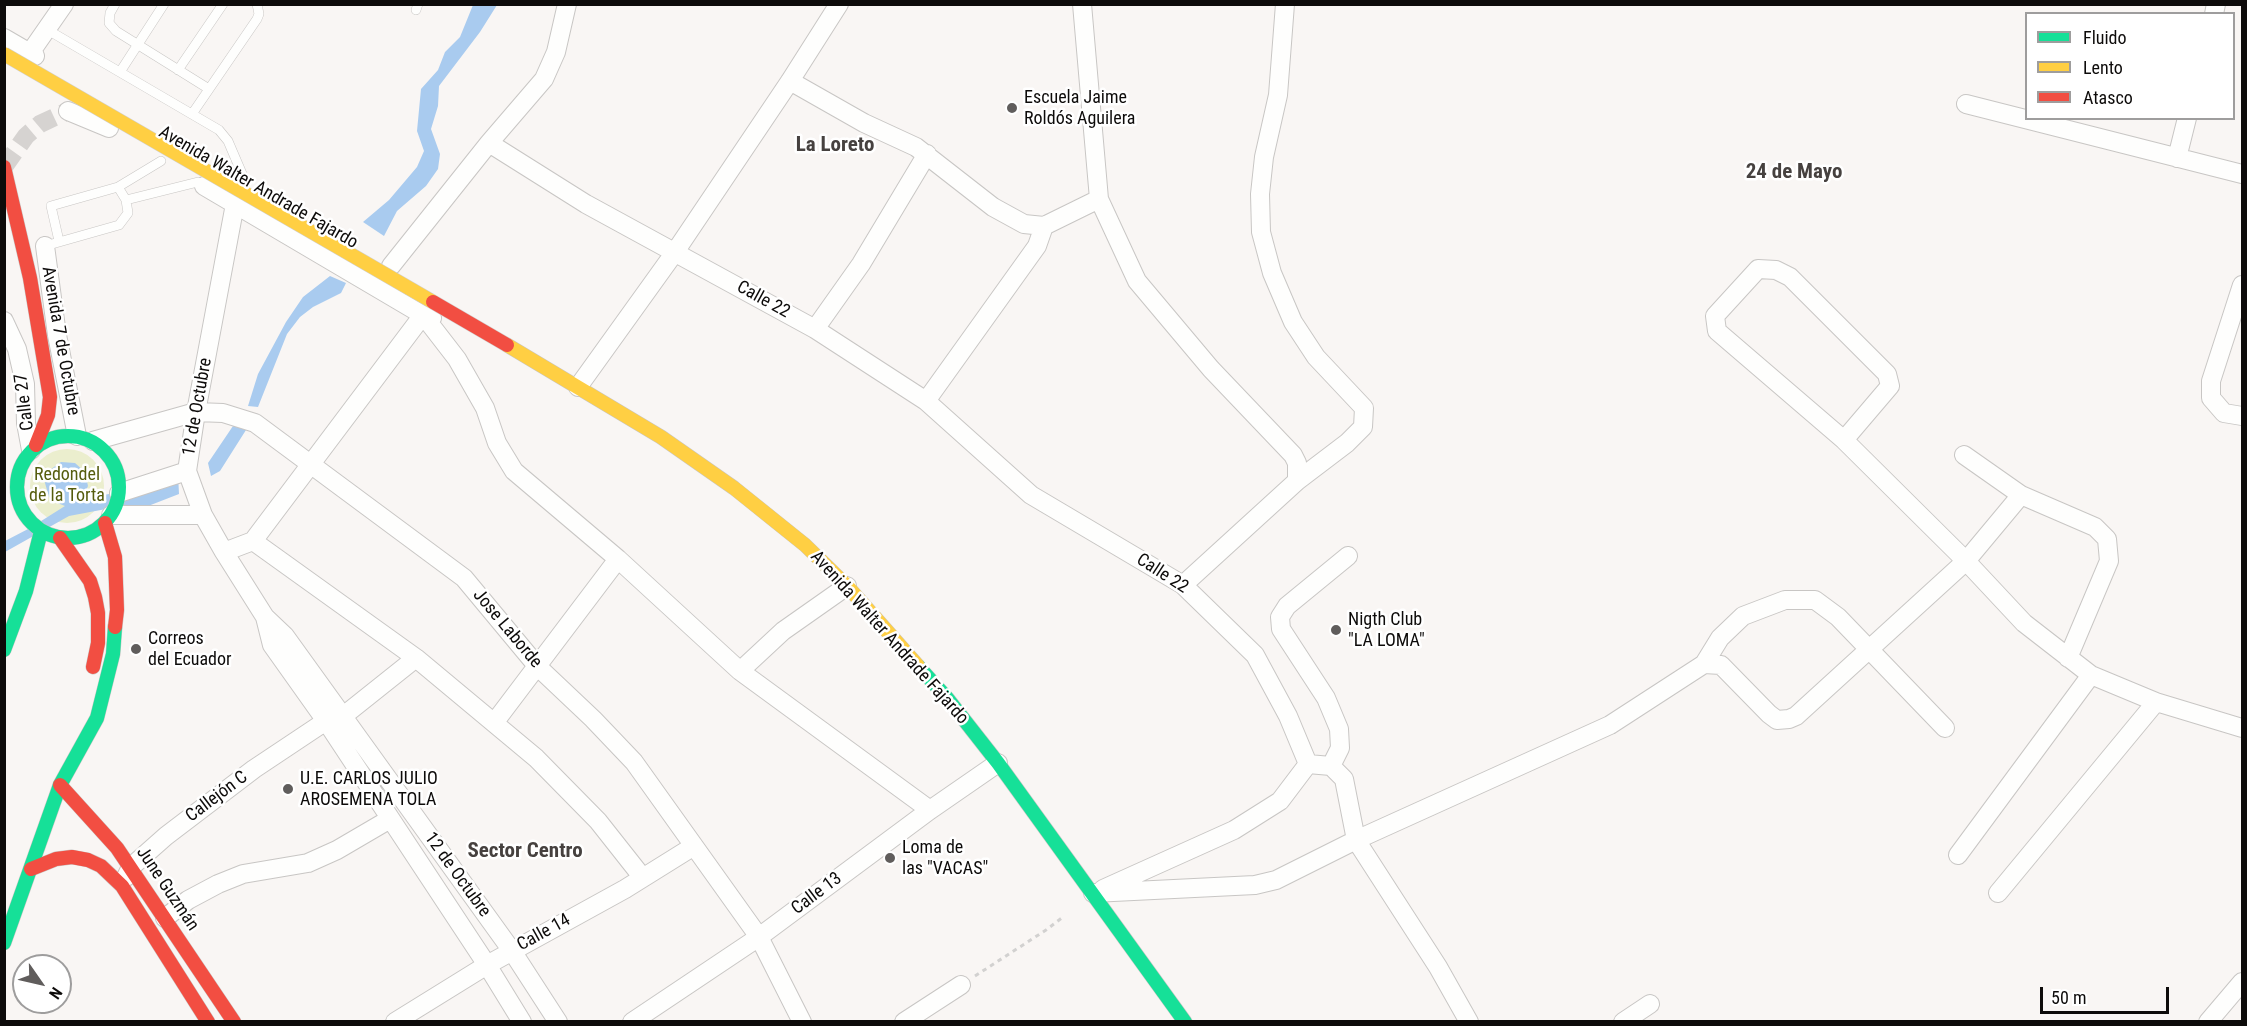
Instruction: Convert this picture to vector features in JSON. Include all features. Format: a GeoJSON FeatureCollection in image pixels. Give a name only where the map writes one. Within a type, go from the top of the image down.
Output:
{"type":"FeatureCollection","features":[{"type":"Feature","properties":{"kind":"main road","name":"Avenida Walter Andrade Fajardo"},"geometry":{"type":"LineString","coordinates":[[4,54],[507,345],[661,437],[734,488],[805,545],[847,586],[947,698],[998,763],[1185,1022]]}},
{"type":"Feature","properties":{"kind":"main road","name":"Avenida 7 de Octubre"},"geometry":{"type":"LineString","coordinates":[[4,167],[20,230],[50,397],[48,415],[31,451]]}},
{"type":"Feature","properties":{"kind":"main road","name":"Avenida 7 de Octubre"},"geometry":{"type":"LineString","coordinates":[[48,389],[77,438]]}},
{"type":"Feature","properties":{"kind":"main road"},"geometry":{"type":"LineString","coordinates":[[4,502],[12,505],[27,519],[41,531],[60,538],[76,538],[92,532],[108,519],[119,493],[114,464],[106,452],[77,438],[48,439],[31,451],[18,471],[16,488],[19,505],[27,519]]}},
{"type":"Feature","properties":{"kind":"main road"},"geometry":{"type":"LineString","coordinates":[[9,456],[31,451]]}},
{"type":"Feature","properties":{"kind":"main road"},"geometry":{"type":"LineString","coordinates":[[4,943],[60,784],[97,718],[113,654],[116,631],[115,557],[108,519]]}},
{"type":"Feature","properties":{"kind":"main road"},"geometry":{"type":"LineString","coordinates":[[4,650],[26,591],[41,531]]}},
{"type":"Feature","properties":{"kind":"main road"},"geometry":{"type":"LineString","coordinates":[[60,538],[90,581],[98,613],[98,643],[90,684]]}},
{"type":"Feature","properties":{"kind":"main road"},"geometry":{"type":"LineString","coordinates":[[85,738],[86,704]]}},
{"type":"Feature","properties":{"kind":"main road","name":"June Guzmán"},"geometry":{"type":"LineString","coordinates":[[60,784],[131,867],[234,1022]]}},
{"type":"Feature","properties":{"kind":"main road","name":"June Guzmán"},"geometry":{"type":"LineString","coordinates":[[31,869],[56,859],[72,857],[102,866],[122,886],[208,1022]]}},
{"type":"Feature","properties":{"kind":"street"},"geometry":{"type":"LineString","coordinates":[[30,53],[64,4]]}},
{"type":"Feature","properties":{"kind":"street"},"geometry":{"type":"LineString","coordinates":[[391,266],[489,143],[544,79],[556,52],[567,4]]}},
{"type":"Feature","properties":{"kind":"street"},"geometry":{"type":"LineString","coordinates":[[578,387],[675,252],[790,81],[838,4]]}},
{"type":"Feature","properties":{"kind":"street"},"geometry":{"type":"LineString","coordinates":[[1082,4],[1099,199],[1137,281],[1210,369],[1293,455],[1297,463],[1298,481]]}},
{"type":"Feature","properties":{"kind":"street"},"geometry":{"type":"LineString","coordinates":[[1183,585],[1298,481],[1347,443],[1363,427],[1364,408],[1316,357],[1293,322],[1272,273],[1261,232],[1260,194],[1264,157],[1278,95],[1285,4]]}},
{"type":"Feature","properties":{"kind":"street","name":"Avenida Walter Andrade Fajardo"},"geometry":{"type":"LineString","coordinates":[[4,38],[246,183],[439,293],[507,345]]}},
{"type":"Feature","properties":{"kind":"street"},"geometry":{"type":"LineString","coordinates":[[790,81],[864,123],[916,147],[993,207],[1024,224],[1044,226],[1099,199]]}},
{"type":"Feature","properties":{"kind":"street"},"geometry":{"type":"LineString","coordinates":[[1966,104],[2025,119]]}},
{"type":"Feature","properties":{"kind":"street","name":"Avenida Walter Andrade Fajardo"},"geometry":{"type":"LineString","coordinates":[[119,106],[100,105],[68,111],[105,126],[423,315],[507,345]]}},
{"type":"Feature","properties":{"kind":"street"},"geometry":{"type":"LineString","coordinates":[[2029,120],[2242,174]]}},
{"type":"Feature","properties":{"kind":"street"},"geometry":{"type":"LineString","coordinates":[[2177,158],[2186,120]]}},
{"type":"Feature","properties":{"kind":"street","name":"Calle 22"},"geometry":{"type":"LineString","coordinates":[[489,143],[586,204],[815,329],[926,401],[1031,495],[1183,585],[1255,655],[1288,716],[1308,764]]}},
{"type":"Feature","properties":{"kind":"street"},"geometry":{"type":"LineString","coordinates":[[815,329],[861,264],[927,154]]}},
{"type":"Feature","properties":{"kind":"street","name":"12 de Octubre"},"geometry":{"type":"LineString","coordinates":[[246,183],[235,204],[187,471],[203,515],[265,617],[272,645],[334,719],[512,951],[558,1022]]}},
{"type":"Feature","properties":{"kind":"street"},"geometry":{"type":"LineString","coordinates":[[926,401],[1037,246],[1044,226]]}},
{"type":"Feature","properties":{"kind":"street","name":"Avenida 7 de Octubre"},"geometry":{"type":"LineString","coordinates":[[52,243],[57,335],[77,438]]}},
{"type":"Feature","properties":{"kind":"street"},"geometry":{"type":"LineString","coordinates":[[1844,440],[1890,386],[1887,374],[1790,277],[1776,270],[1758,269],[1715,316],[1717,331],[1844,440],[1966,561],[2024,623],[2091,675],[2156,702],[2242,725]]}},
{"type":"Feature","properties":{"kind":"street"},"geometry":{"type":"LineString","coordinates":[[2242,285],[2211,381],[2211,398],[2224,413],[2242,416]]}},
{"type":"Feature","properties":{"kind":"street"},"geometry":{"type":"LineString","coordinates":[[224,552],[253,541],[423,315],[457,359],[485,408],[497,443],[514,471],[618,559],[740,671],[930,810]]}},
{"type":"Feature","properties":{"kind":"street","name":"Calle 27"},"geometry":{"type":"LineString","coordinates":[[4,321],[17,349],[25,384],[26,423],[31,451]]}},
{"type":"Feature","properties":{"kind":"street","name":"Jose Laborde"},"geometry":{"type":"LineString","coordinates":[[77,438],[196,412],[223,413],[255,423],[464,578],[538,667],[634,762],[759,937],[802,1022]]}},
{"type":"Feature","properties":{"kind":"street"},"geometry":{"type":"LineString","coordinates":[[1964,455],[2021,495],[2095,527],[2107,539],[2109,561],[2068,658]]}},
{"type":"Feature","properties":{"kind":"street"},"geometry":{"type":"LineString","coordinates":[[119,493],[187,471]]}},
{"type":"Feature","properties":{"kind":"street"},"geometry":{"type":"LineString","coordinates":[[1704,664],[1721,665],[1777,720],[1796,716],[1966,561],[2021,495]]}},
{"type":"Feature","properties":{"kind":"street"},"geometry":{"type":"LineString","coordinates":[[108,519],[203,515]]}},
{"type":"Feature","properties":{"kind":"street"},"geometry":{"type":"LineString","coordinates":[[253,541],[416,658],[536,758],[598,821],[643,878]]}},
{"type":"Feature","properties":{"kind":"street"},"geometry":{"type":"LineString","coordinates":[[1331,766],[1340,748],[1339,729],[1326,698],[1281,629],[1280,617],[1287,606],[1348,556]]}},
{"type":"Feature","properties":{"kind":"street"},"geometry":{"type":"LineString","coordinates":[[494,723],[618,559]]}},
{"type":"Feature","properties":{"kind":"street"},"geometry":{"type":"LineString","coordinates":[[740,671],[783,631],[847,586]]}},
{"type":"Feature","properties":{"kind":"street"},"geometry":{"type":"LineString","coordinates":[[1093,893],[1255,885],[1276,880],[1356,840],[1610,725],[1704,664],[1720,638],[1743,616],[1785,600],[1815,600],[1838,617],[1945,728]]}},
{"type":"Feature","properties":{"kind":"street","name":"Callejón C"},"geometry":{"type":"LineString","coordinates":[[122,886],[131,867],[166,836],[245,775],[334,719],[416,658]]}},
{"type":"Feature","properties":{"kind":"street"},"geometry":{"type":"LineString","coordinates":[[1958,855],[2091,675]]}},
{"type":"Feature","properties":{"kind":"street"},"geometry":{"type":"LineString","coordinates":[[1998,893],[2156,702]]}},
{"type":"Feature","properties":{"kind":"street","name":"12 de Octubre"},"geometry":{"type":"LineString","coordinates":[[334,719],[390,819],[522,1022]]}},
{"type":"Feature","properties":{"kind":"street","name":"Calle 13"},"geometry":{"type":"LineString","coordinates":[[633,1022],[759,937],[930,810],[998,763]]}},
{"type":"Feature","properties":{"kind":"street"},"geometry":{"type":"LineString","coordinates":[[1093,893],[1234,830],[1280,801],[1308,764],[1331,766],[1344,779],[1356,840],[1438,967],[1469,1022]]}},
{"type":"Feature","properties":{"kind":"street"},"geometry":{"type":"LineString","coordinates":[[165,918],[188,900],[218,884],[243,874],[308,863],[337,850],[390,819]]}},
{"type":"Feature","properties":{"kind":"street","name":"Calle 14"},"geometry":{"type":"LineString","coordinates":[[395,1022],[487,965],[643,878],[694,846]]}},
{"type":"Feature","properties":{"kind":"street"},"geometry":{"type":"LineString","coordinates":[[2208,1022],[2242,982]]}},
{"type":"Feature","properties":{"kind":"street"},"geometry":{"type":"LineString","coordinates":[[904,1022],[961,985]]}},
{"type":"Feature","properties":{"kind":"street"},"geometry":{"type":"LineString","coordinates":[[1623,1022],[1650,1004]]}},
{"type":"Feature","properties":{"kind":"lane"},"geometry":{"type":"LineString","coordinates":[[115,4],[109,23],[116,31],[209,89]]}},
{"type":"Feature","properties":{"kind":"lane"},"geometry":{"type":"LineString","coordinates":[[120,72],[164,4]]}},
{"type":"Feature","properties":{"kind":"lane"},"geometry":{"type":"LineString","coordinates":[[178,70],[223,4]]}},
{"type":"Feature","properties":{"kind":"lane"},"geometry":{"type":"LineString","coordinates":[[192,114],[257,19],[259,14],[257,4]]}},
{"type":"Feature","properties":{"kind":"lane"},"geometry":{"type":"LineString","coordinates":[[46,29],[219,130],[228,141],[246,183]]}},
{"type":"Feature","properties":{"kind":"lane"},"geometry":{"type":"LineString","coordinates":[[118,187],[126,200],[128,213],[119,225],[52,243],[51,206],[118,187],[161,161]]}},
{"type":"Feature","properties":{"kind":"lane"},"geometry":{"type":"LineString","coordinates":[[126,200],[198,182]]}},
{"type":"Feature","properties":{"kind":"path"},"geometry":{"type":"LineString","coordinates":[[961,985],[1063,917]]}},
{"type":"Feature","properties":{"kind":"green space","name":"Redondel de la Torta"},"geometry":{"type":"Polygon","coordinates":[[[67,449],[81,452],[93,460],[101,472],[104,486],[101,500],[93,512],[81,520],[67,523],[53,520],[41,512],[33,500],[30,486],[33,472],[41,460],[53,452],[67,449]]]}},
{"type":"Feature","properties":{"kind":"water"},"geometry":{"type":"Polygon","coordinates":[[[473,5],[497,5],[480,32],[439,86],[438,106],[431,129],[440,154],[438,169],[426,186],[397,211],[384,236],[363,222],[389,200],[417,167],[424,151],[417,131],[421,89],[438,70],[445,52],[460,37],[473,5]]]}},
{"type":"Feature","properties":{"kind":"water"},"geometry":{"type":"Polygon","coordinates":[[[330,276],[346,283],[341,293],[313,307],[300,317],[287,334],[258,407],[248,406],[258,374],[286,322],[303,297],[330,276]]]}},
{"type":"Feature","properties":{"kind":"water"},"geometry":{"type":"Polygon","coordinates":[[[233,426],[246,430],[220,471],[211,476],[208,463],[233,426]]]}},
{"type":"Feature","properties":{"kind":"water"},"geometry":{"type":"Polygon","coordinates":[[[61,462],[75,463],[85,472],[88,486],[82,499],[109,494],[140,495],[178,474],[179,494],[143,508],[106,509],[69,516],[5,552],[5,541],[65,506],[49,497],[45,483],[50,470],[61,462]]]}},
{"type":"Feature","properties":{"kind":"tunnel"},"geometry":{"type":"LineString","coordinates":[[4,167],[26,136],[40,124],[68,111]]}},
{"type":"Feature","properties":{"kind":"traffic: fast"},"geometry":{"type":"LineString","coordinates":[[68,436],[97,444],[111,458],[119,487],[111,516],[97,530],[68,538],[39,530],[25,516],[17,487],[25,458],[39,444],[68,436]]}},
{"type":"Feature","properties":{"kind":"traffic: fast"},"geometry":{"type":"LineString","coordinates":[[4,650],[26,591],[41,531]]}},
{"type":"Feature","properties":{"kind":"traffic: fast"},"geometry":{"type":"LineString","coordinates":[[4,943],[60,785],[97,718],[113,654],[115,627]]}},
{"type":"Feature","properties":{"kind":"traffic: fast"},"geometry":{"type":"LineString","coordinates":[[918,666],[947,698],[998,763],[1185,1022]]}},
{"type":"Feature","properties":{"kind":"traffic: slow"},"geometry":{"type":"LineString","coordinates":[[4,54],[433,302]]}},
{"type":"Feature","properties":{"kind":"traffic: slow"},"geometry":{"type":"LineString","coordinates":[[507,345],[661,437],[734,488],[805,545],[847,586],[918,666]]}},
{"type":"Feature","properties":{"kind":"traffic: jam"},"geometry":{"type":"LineString","coordinates":[[4,167],[30,278],[50,397],[48,415],[36,445]]}},
{"type":"Feature","properties":{"kind":"traffic: jam"},"geometry":{"type":"LineString","coordinates":[[433,302],[507,345]]}},
{"type":"Feature","properties":{"kind":"traffic: jam"},"geometry":{"type":"LineString","coordinates":[[105,523],[115,557],[117,610],[115,627]]}},
{"type":"Feature","properties":{"kind":"traffic: jam"},"geometry":{"type":"LineString","coordinates":[[60,538],[90,581],[95,597],[98,613],[98,643],[93,667]]}},
{"type":"Feature","properties":{"kind":"traffic: jam"},"geometry":{"type":"LineString","coordinates":[[60,785],[117,848],[234,1022]]}},
{"type":"Feature","properties":{"kind":"traffic: jam"},"geometry":{"type":"LineString","coordinates":[[31,869],[56,859],[72,857],[88,860],[101,866],[122,886],[208,1022]]}},
{"type":"Feature","properties":{"kind":"place","name":"Escuela Jaime Roldós Aguilera"},"geometry":{"type":"Point","coordinates":[1012,108]}},
{"type":"Feature","properties":{"kind":"place","name":"Nigth Club \"LA LOMA\""},"geometry":{"type":"Point","coordinates":[1336,630]}},
{"type":"Feature","properties":{"kind":"place","name":"Correos del Ecuador"},"geometry":{"type":"Point","coordinates":[136,649]}},
{"type":"Feature","properties":{"kind":"place","name":"U.E. CARLOS JULIO AROSEMENA TOLA"},"geometry":{"type":"Point","coordinates":[288,789]}},
{"type":"Feature","properties":{"kind":"place","name":"Loma de las \"VACAS\""},"geometry":{"type":"Point","coordinates":[890,858]}},
{"type":"Feature","properties":{"kind":"district","name":"La Loreto"},"geometry":{"type":"Point","coordinates":[835,146]}},
{"type":"Feature","properties":{"kind":"district","name":"24 de Mayo"},"geometry":{"type":"Point","coordinates":[1794,173]}},
{"type":"Feature","properties":{"kind":"district","name":"Sector Centro"},"geometry":{"type":"Point","coordinates":[525,852]}}]}
